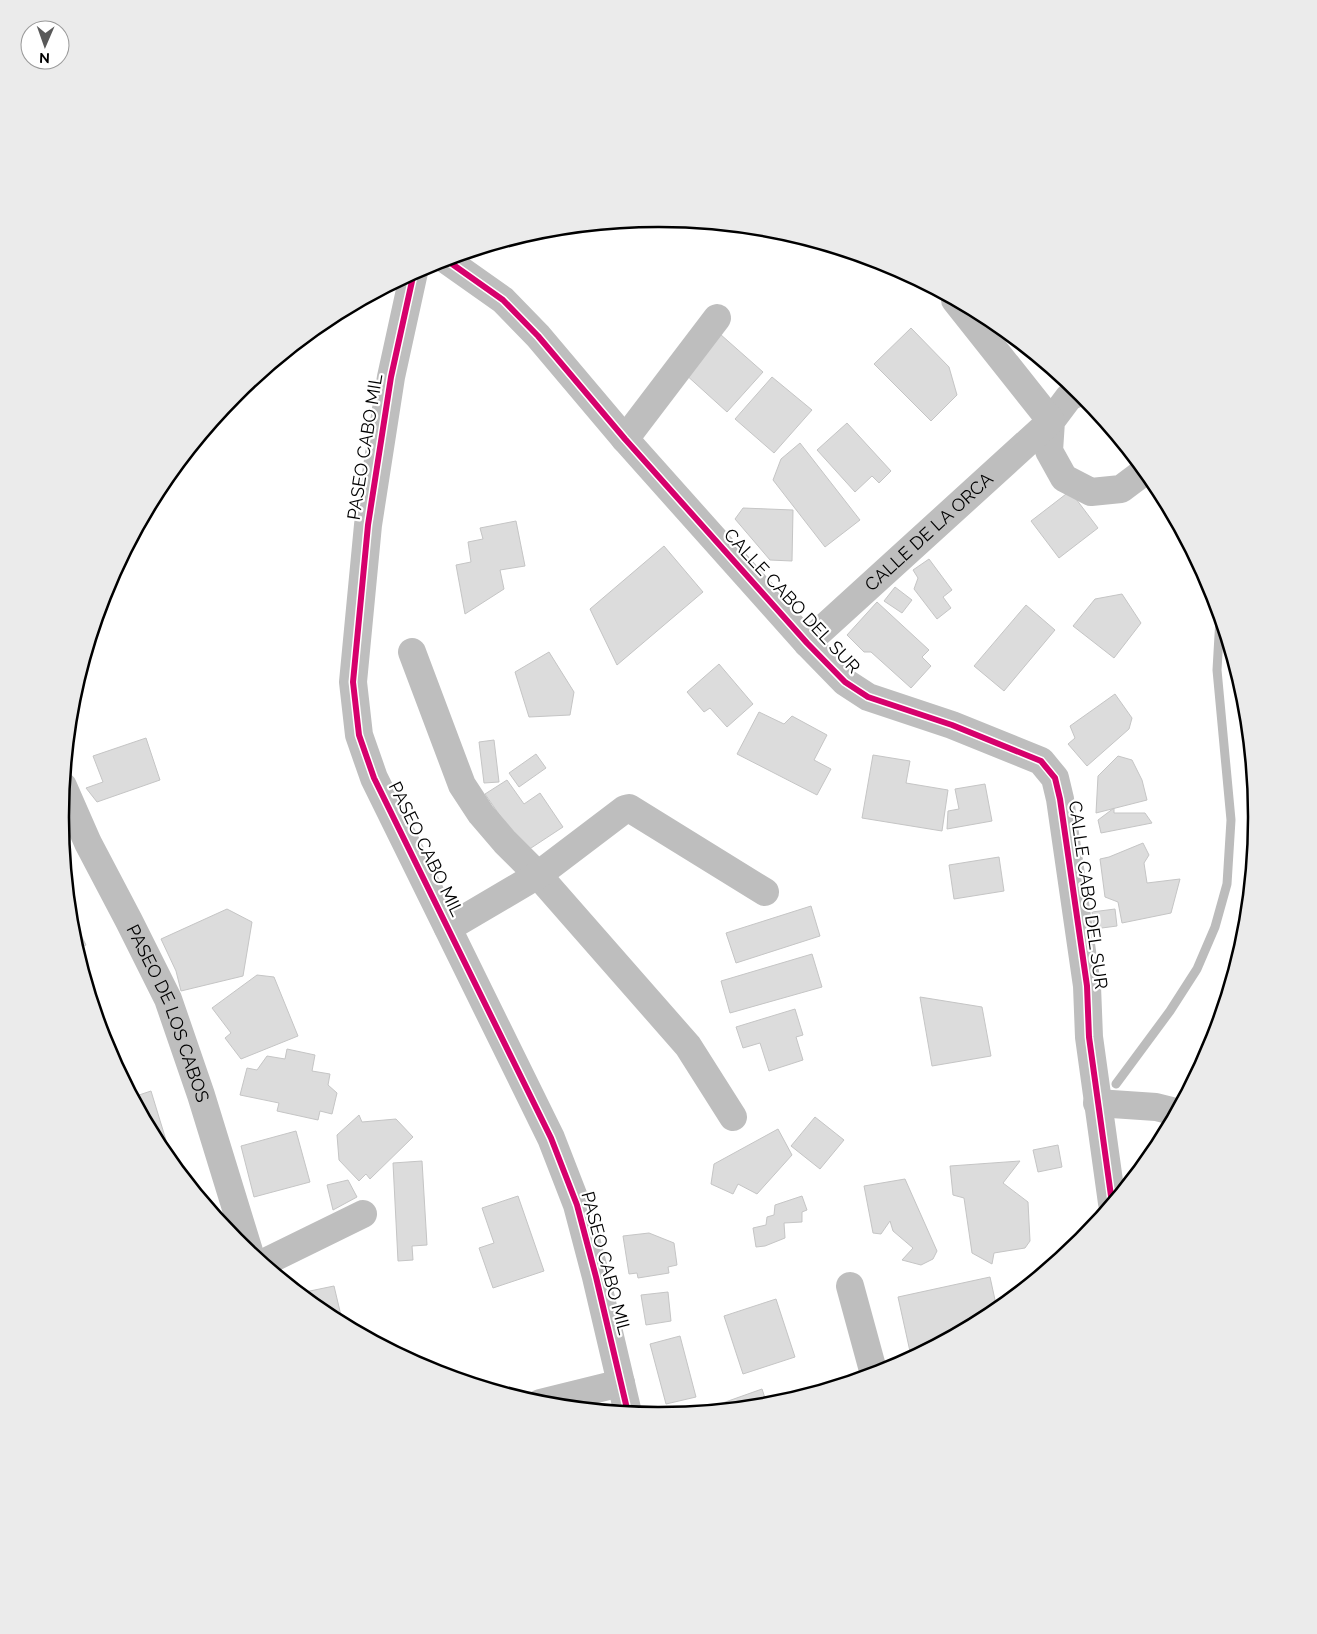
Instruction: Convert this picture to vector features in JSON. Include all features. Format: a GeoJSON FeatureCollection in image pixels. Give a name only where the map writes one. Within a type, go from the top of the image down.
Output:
{"type":"FeatureCollection","features":[{"type":"Feature","properties":{"kind":"street","name":"CALLE CABO DEL SUR"},"geometry":{"type":"LineString","coordinates":[[453,265],[503,300],[538,336],[625,439],[845,682],[868,698],[952,725],[1041,761],[1055,778],[1060,799],[1087,986],[1089,1037],[1111,1195]]}},
{"type":"Feature","properties":{"kind":"street","name":"PASEO CABO MIL"},"geometry":{"type":"LineString","coordinates":[[412,282],[391,377],[368,525],[353,682],[359,735],[374,778],[551,1138],[577,1205],[626,1405]]}},
{"type":"Feature","properties":{"kind":"street"},"geometry":{"type":"LineString","coordinates":[[967,315],[1051,421],[1049,451],[1064,478],[1091,492],[1121,489],[1139,476]]}},
{"type":"Feature","properties":{"kind":"street"},"geometry":{"type":"LineString","coordinates":[[625,439],[717,318]]}},
{"type":"Feature","properties":{"kind":"street","name":"CALLE DE LA ORCA"},"geometry":{"type":"LineString","coordinates":[[808,643],[1051,421],[1068,397],[1071,396]]}},
{"type":"Feature","properties":{"kind":"street"},"geometry":{"type":"LineString","coordinates":[[412,652],[462,785],[480,814],[538,875],[688,1046],[733,1117]]}},
{"type":"Feature","properties":{"kind":"street","name":"PASEO DE LOS CABOS"},"geometry":{"type":"LineString","coordinates":[[69,801],[88,843],[168,999],[201,1095],[245,1237]]}},
{"type":"Feature","properties":{"kind":"street"},"geometry":{"type":"LineString","coordinates":[[448,928],[538,875],[629,808],[765,892]]}},
{"type":"Feature","properties":{"kind":"street"},"geometry":{"type":"LineString","coordinates":[[1097,1102],[1156,1107],[1170,1110]]}},
{"type":"Feature","properties":{"kind":"street"},"geometry":{"type":"LineString","coordinates":[[270,1260],[364,1214]]}},
{"type":"Feature","properties":{"kind":"street"},"geometry":{"type":"LineString","coordinates":[[850,1286],[872,1366]]}},
{"type":"Feature","properties":{"kind":"street"},"geometry":{"type":"LineString","coordinates":[[562,1398],[621,1383]]}},
{"type":"Feature","properties":{"kind":"building"},"geometry":{"type":"Polygon","coordinates":[[[911,328],[949,367],[957,395],[931,421],[874,364],[911,328]]]}},
{"type":"Feature","properties":{"kind":"building"},"geometry":{"type":"Polygon","coordinates":[[[720,334],[763,372],[727,412],[684,373],[720,334]]]}},
{"type":"Feature","properties":{"kind":"building"},"geometry":{"type":"Polygon","coordinates":[[[772,377],[812,410],[774,453],[735,419],[772,377]]]}},
{"type":"Feature","properties":{"kind":"building"},"geometry":{"type":"Polygon","coordinates":[[[847,423],[891,471],[879,483],[872,476],[855,492],[817,450],[847,423]]]}},
{"type":"Feature","properties":{"kind":"building"},"geometry":{"type":"Polygon","coordinates":[[[800,443],[860,520],[825,547],[773,480],[781,459],[800,443]]]}},
{"type":"Feature","properties":{"kind":"building"},"geometry":{"type":"Polygon","coordinates":[[[1070,491],[1098,528],[1059,558],[1031,521],[1070,491]]]}},
{"type":"Feature","properties":{"kind":"building"},"geometry":{"type":"Polygon","coordinates":[[[743,508],[793,510],[792,561],[770,560],[735,519],[743,508]]]}},
{"type":"Feature","properties":{"kind":"building"},"geometry":{"type":"Polygon","coordinates":[[[516,521],[525,566],[500,570],[504,589],[465,614],[456,565],[471,562],[468,542],[483,539],[480,528],[516,521]]]}},
{"type":"Feature","properties":{"kind":"building"},"geometry":{"type":"Polygon","coordinates":[[[664,546],[703,592],[617,665],[590,609],[664,546]]]}},
{"type":"Feature","properties":{"kind":"building"},"geometry":{"type":"Polygon","coordinates":[[[929,559],[952,590],[943,597],[951,608],[937,619],[914,589],[918,578],[913,570],[929,559]]]}},
{"type":"Feature","properties":{"kind":"building"},"geometry":{"type":"Polygon","coordinates":[[[895,587],[912,600],[902,613],[884,601],[895,587]]]}},
{"type":"Feature","properties":{"kind":"building"},"geometry":{"type":"Polygon","coordinates":[[[1122,594],[1141,623],[1114,658],[1073,626],[1095,599],[1122,594]]]}},
{"type":"Feature","properties":{"kind":"building"},"geometry":{"type":"Polygon","coordinates":[[[877,602],[929,650],[922,657],[931,666],[911,688],[871,652],[864,652],[847,635],[877,602]]]}},
{"type":"Feature","properties":{"kind":"building"},"geometry":{"type":"Polygon","coordinates":[[[1026,605],[1055,630],[1004,691],[974,666],[1026,605]]]}},
{"type":"Feature","properties":{"kind":"building"},"geometry":{"type":"Polygon","coordinates":[[[549,652],[574,692],[570,715],[529,717],[515,672],[549,652]]]}},
{"type":"Feature","properties":{"kind":"building"},"geometry":{"type":"Polygon","coordinates":[[[719,664],[753,704],[727,727],[710,708],[704,712],[687,692],[719,664]]]}},
{"type":"Feature","properties":{"kind":"building"},"geometry":{"type":"Polygon","coordinates":[[[1115,694],[1132,718],[1129,729],[1087,766],[1068,744],[1075,738],[1070,726],[1115,694]]]}},
{"type":"Feature","properties":{"kind":"building"},"geometry":{"type":"Polygon","coordinates":[[[759,712],[784,724],[792,716],[827,735],[814,760],[831,769],[817,795],[737,754],[759,712]]]}},
{"type":"Feature","properties":{"kind":"building"},"geometry":{"type":"Polygon","coordinates":[[[146,738],[160,780],[97,802],[86,788],[103,782],[93,756],[146,738]]]}},
{"type":"Feature","properties":{"kind":"building"},"geometry":{"type":"Polygon","coordinates":[[[494,740],[499,782],[484,783],[479,742],[494,740]]]}},
{"type":"Feature","properties":{"kind":"building"},"geometry":{"type":"Polygon","coordinates":[[[536,754],[546,768],[519,787],[509,773],[536,754]]]}},
{"type":"Feature","properties":{"kind":"building"},"geometry":{"type":"Polygon","coordinates":[[[873,755],[910,761],[906,783],[948,790],[942,831],[862,818],[873,755]]]}},
{"type":"Feature","properties":{"kind":"building"},"geometry":{"type":"Polygon","coordinates":[[[1118,756],[1132,760],[1142,780],[1147,800],[1096,813],[1098,776],[1118,756]]]}},
{"type":"Feature","properties":{"kind":"building"},"geometry":{"type":"Polygon","coordinates":[[[507,780],[524,804],[540,793],[563,827],[525,852],[485,794],[507,780]]]}},
{"type":"Feature","properties":{"kind":"building"},"geometry":{"type":"Polygon","coordinates":[[[985,784],[992,821],[947,829],[948,811],[959,809],[955,789],[985,784]]]}},
{"type":"Feature","properties":{"kind":"building"},"geometry":{"type":"Polygon","coordinates":[[[1114,808],[1114,813],[1145,813],[1152,823],[1101,833],[1098,820],[1114,808]]]}},
{"type":"Feature","properties":{"kind":"building"},"geometry":{"type":"Polygon","coordinates":[[[1143,843],[1149,855],[1144,863],[1147,883],[1180,879],[1171,913],[1122,923],[1118,902],[1105,897],[1100,859],[1143,843]]]}},
{"type":"Feature","properties":{"kind":"building"},"geometry":{"type":"Polygon","coordinates":[[[999,857],[1004,891],[954,899],[949,865],[999,857]]]}},
{"type":"Feature","properties":{"kind":"building"},"geometry":{"type":"Polygon","coordinates":[[[811,906],[820,936],[736,963],[726,933],[811,906]]]}},
{"type":"Feature","properties":{"kind":"building"},"geometry":{"type":"Polygon","coordinates":[[[227,909],[252,922],[243,976],[181,991],[176,971],[161,939],[227,909]]]}},
{"type":"Feature","properties":{"kind":"building"},"geometry":{"type":"Polygon","coordinates":[[[1115,909],[1117,926],[1094,929],[1092,912],[1115,909]]]}},
{"type":"Feature","properties":{"kind":"building"},"geometry":{"type":"Polygon","coordinates":[[[81,935],[86,945],[83,946],[81,935]]]}},
{"type":"Feature","properties":{"kind":"building"},"geometry":{"type":"Polygon","coordinates":[[[812,954],[822,987],[730,1013],[721,981],[812,954]]]}},
{"type":"Feature","properties":{"kind":"building"},"geometry":{"type":"Polygon","coordinates":[[[257,975],[274,977],[298,1036],[241,1059],[225,1038],[231,1033],[212,1008],[257,975]]]}},
{"type":"Feature","properties":{"kind":"building"},"geometry":{"type":"Polygon","coordinates":[[[920,997],[982,1007],[991,1056],[932,1066],[920,997]]]}},
{"type":"Feature","properties":{"kind":"building"},"geometry":{"type":"Polygon","coordinates":[[[795,1009],[803,1035],[796,1037],[803,1060],[769,1071],[760,1043],[743,1048],[736,1027],[795,1009]]]}},
{"type":"Feature","properties":{"kind":"building"},"geometry":{"type":"Polygon","coordinates":[[[287,1049],[315,1055],[312,1071],[330,1074],[328,1085],[337,1093],[332,1114],[320,1111],[318,1120],[277,1111],[279,1103],[240,1095],[247,1068],[257,1070],[267,1056],[285,1059],[287,1049]]]}},
{"type":"Feature","properties":{"kind":"building"},"geometry":{"type":"Polygon","coordinates":[[[151,1091],[167,1143],[148,1112],[139,1095],[151,1091]]]}},
{"type":"Feature","properties":{"kind":"building"},"geometry":{"type":"Polygon","coordinates":[[[359,1115],[362,1122],[396,1119],[413,1137],[370,1179],[366,1174],[359,1181],[339,1160],[337,1135],[359,1115]]]}},
{"type":"Feature","properties":{"kind":"building"},"geometry":{"type":"Polygon","coordinates":[[[815,1117],[844,1140],[820,1169],[791,1146],[815,1117]]]}},
{"type":"Feature","properties":{"kind":"building"},"geometry":{"type":"Polygon","coordinates":[[[778,1129],[792,1155],[757,1194],[738,1184],[733,1194],[711,1184],[714,1164],[778,1129]]]}},
{"type":"Feature","properties":{"kind":"building"},"geometry":{"type":"Polygon","coordinates":[[[296,1131],[310,1182],[254,1197],[241,1146],[296,1131]]]}},
{"type":"Feature","properties":{"kind":"building"},"geometry":{"type":"Polygon","coordinates":[[[1058,1145],[1062,1167],[1038,1172],[1033,1150],[1058,1145]]]}},
{"type":"Feature","properties":{"kind":"building"},"geometry":{"type":"Polygon","coordinates":[[[422,1161],[427,1245],[412,1246],[413,1260],[398,1261],[393,1163],[422,1161]]]}},
{"type":"Feature","properties":{"kind":"building"},"geometry":{"type":"Polygon","coordinates":[[[1020,1161],[1003,1183],[1028,1202],[1030,1241],[1025,1248],[994,1253],[992,1264],[972,1253],[964,1198],[953,1195],[950,1166],[1020,1161]]]}},
{"type":"Feature","properties":{"kind":"building"},"geometry":{"type":"Polygon","coordinates":[[[905,1179],[937,1251],[933,1259],[921,1265],[902,1260],[913,1248],[893,1231],[890,1221],[881,1234],[873,1233],[864,1186],[905,1179]]]}},
{"type":"Feature","properties":{"kind":"building"},"geometry":{"type":"Polygon","coordinates":[[[348,1180],[357,1197],[333,1210],[327,1185],[348,1180]]]}},
{"type":"Feature","properties":{"kind":"building"},"geometry":{"type":"Polygon","coordinates":[[[518,1196],[544,1271],[493,1288],[479,1248],[494,1243],[482,1208],[518,1196]]]}},
{"type":"Feature","properties":{"kind":"building"},"geometry":{"type":"Polygon","coordinates":[[[802,1196],[807,1210],[802,1212],[802,1222],[784,1223],[785,1238],[765,1246],[756,1247],[753,1228],[766,1225],[767,1217],[774,1215],[775,1205],[802,1196]]]}},
{"type":"Feature","properties":{"kind":"building"},"geometry":{"type":"Polygon","coordinates":[[[649,1233],[674,1243],[677,1265],[668,1267],[669,1273],[638,1278],[637,1273],[629,1274],[623,1236],[649,1233]]]}},
{"type":"Feature","properties":{"kind":"building"},"geometry":{"type":"Polygon","coordinates":[[[990,1277],[995,1301],[953,1328],[910,1350],[898,1297],[990,1277]]]}},
{"type":"Feature","properties":{"kind":"building"},"geometry":{"type":"Polygon","coordinates":[[[334,1286],[340,1313],[331,1307],[308,1291],[334,1286]]]}},
{"type":"Feature","properties":{"kind":"building"},"geometry":{"type":"Polygon","coordinates":[[[668,1292],[671,1321],[646,1325],[641,1295],[668,1292]]]}},
{"type":"Feature","properties":{"kind":"building"},"geometry":{"type":"Polygon","coordinates":[[[776,1299],[795,1357],[743,1374],[724,1316],[776,1299]]]}},
{"type":"Feature","properties":{"kind":"building"},"geometry":{"type":"Polygon","coordinates":[[[680,1336],[696,1397],[666,1404],[650,1344],[680,1336]]]}},
{"type":"Feature","properties":{"kind":"building"},"geometry":{"type":"Polygon","coordinates":[[[762,1389],[765,1397],[735,1402],[723,1403],[762,1389]]]}},
{"type":"Feature","properties":{"kind":"waterway"},"geometry":{"type":"LineString","coordinates":[[1116,1084],[1170,1011],[1197,969],[1215,927],[1227,884],[1231,820],[1217,670],[1219,634]]}},
{"type":"Feature","properties":{"kind":"cycle path"},"geometry":{"type":"LineString","coordinates":[[453,265],[503,300],[538,336],[625,439],[807,643],[845,682],[868,697],[952,725],[1041,761],[1055,778],[1060,799],[1087,986],[1089,1037],[1111,1195]]}},
{"type":"Feature","properties":{"kind":"cycle path"},"geometry":{"type":"LineString","coordinates":[[412,282],[391,377],[368,525],[353,682],[359,735],[374,778],[551,1138],[577,1205],[626,1405]]}}]}
